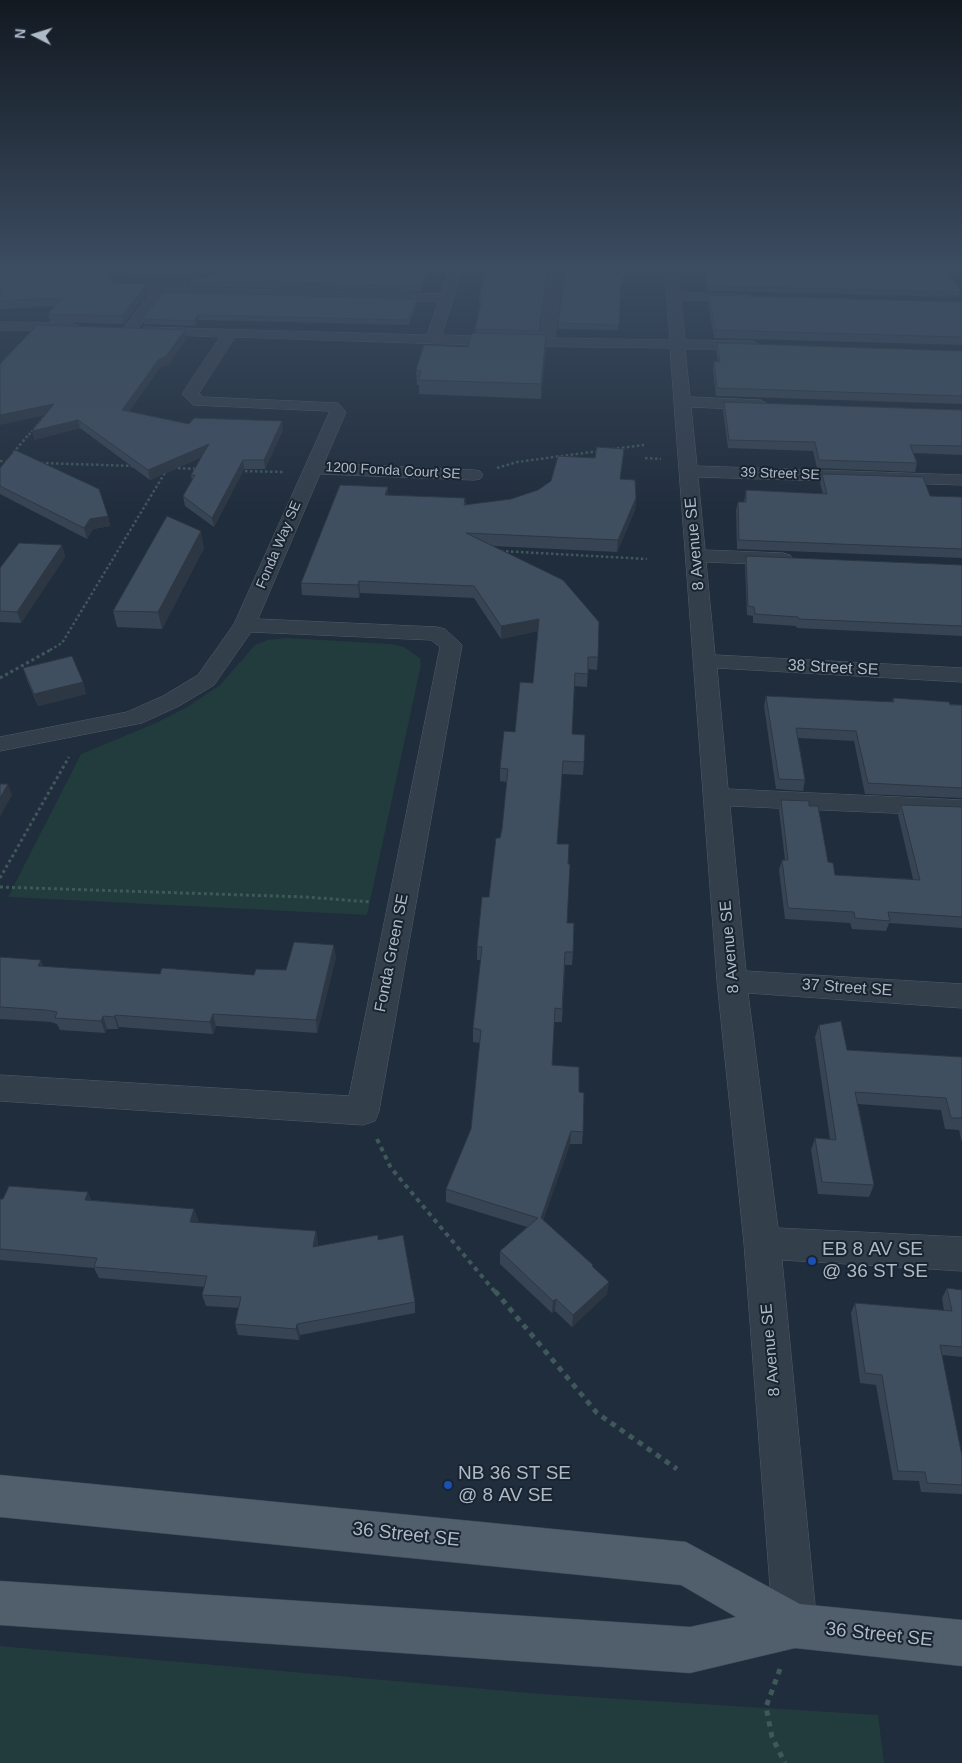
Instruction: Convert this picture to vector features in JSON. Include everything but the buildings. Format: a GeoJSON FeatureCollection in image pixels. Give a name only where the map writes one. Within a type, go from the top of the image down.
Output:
{"type":"FeatureCollection","features":[{"type":"Feature","properties":{"kind":"main road","name":"36 Street SE"},"geometry":{"type":"LineString","coordinates":[[0,1496],[686,1564],[795,1626]]}},
{"type":"Feature","properties":{"kind":"main road","name":"36 Street SE"},"geometry":{"type":"LineString","coordinates":[[0,1603],[690,1650],[795,1626],[962,1643]]}},
{"type":"Feature","properties":{"kind":"street","name":"Fonda Way SE"},"geometry":{"type":"LineString","coordinates":[[0,744],[134,718],[170,701],[206,680],[245,625],[338,412],[332,406],[199,402],[190,394],[218,350]]}},
{"type":"Feature","properties":{"kind":"street","name":"8 Avenue SE"},"geometry":{"type":"LineString","coordinates":[[679,350],[732,981],[762,1243],[795,1626]]}},
{"type":"Feature","properties":{"kind":"street"},"geometry":{"type":"LineString","coordinates":[[683,402],[776,405]]}},
{"type":"Feature","properties":{"kind":"street","name":"1200 Fonda Court SE"},"geometry":{"type":"LineString","coordinates":[[312,468],[474,475]]}},
{"type":"Feature","properties":{"kind":"street","name":"39 Street SE"},"geometry":{"type":"LineString","coordinates":[[689,471],[962,480]]}},
{"type":"Feature","properties":{"kind":"street"},"geometry":{"type":"LineString","coordinates":[[696,556],[804,560]]}},
{"type":"Feature","properties":{"kind":"street","name":"Fonda Green SE"},"geometry":{"type":"LineString","coordinates":[[245,625],[437,634],[451,645],[363,1111]]}},
{"type":"Feature","properties":{"kind":"street","name":"38 Street SE"},"geometry":{"type":"LineString","coordinates":[[704,661],[962,676]]}},
{"type":"Feature","properties":{"kind":"street"},"geometry":{"type":"LineString","coordinates":[[716,797],[962,808]]}},
{"type":"Feature","properties":{"kind":"street","name":"37 Street SE"},"geometry":{"type":"LineString","coordinates":[[732,981],[962,996]]}},
{"type":"Feature","properties":{"kind":"street"},"geometry":{"type":"LineString","coordinates":[[0,1088],[363,1111]]}},
{"type":"Feature","properties":{"kind":"street"},"geometry":{"type":"LineString","coordinates":[[762,1243],[962,1254]]}},
{"type":"Feature","properties":{"kind":"path"},"geometry":{"type":"LineString","coordinates":[[6,462],[50,409]]}},
{"type":"Feature","properties":{"kind":"path"},"geometry":{"type":"LineString","coordinates":[[474,475],[517,462],[644,444]]}},
{"type":"Feature","properties":{"kind":"path"},"geometry":{"type":"LineString","coordinates":[[0,461],[16,462]]}},
{"type":"Feature","properties":{"kind":"path"},"geometry":{"type":"LineString","coordinates":[[35,463],[139,467]]}},
{"type":"Feature","properties":{"kind":"path"},"geometry":{"type":"LineString","coordinates":[[158,467],[205,469]]}},
{"type":"Feature","properties":{"kind":"path"},"geometry":{"type":"LineString","coordinates":[[0,678],[62,643],[168,468]]}},
{"type":"Feature","properties":{"kind":"path"},"geometry":{"type":"LineString","coordinates":[[233,470],[288,472],[312,468]]}},
{"type":"Feature","properties":{"kind":"path"},"geometry":{"type":"LineString","coordinates":[[499,551],[647,558]]}},
{"type":"Feature","properties":{"kind":"path"},"geometry":{"type":"LineString","coordinates":[[0,878],[85,728]]}},
{"type":"Feature","properties":{"kind":"path"},"geometry":{"type":"LineString","coordinates":[[0,887],[306,897],[401,905]]}},
{"type":"Feature","properties":{"kind":"path"},"geometry":{"type":"LineString","coordinates":[[363,1111],[392,1168],[597,1413],[677,1469]]}},
{"type":"Feature","properties":{"kind":"path"},"geometry":{"type":"LineString","coordinates":[[785,1763],[772,1737],[766,1707],[795,1626]]}},
{"type":"Feature","properties":{"kind":"green space"},"geometry":{"type":"Polygon","coordinates":[[[287,638],[392,644],[404,647],[420,658],[421,665],[367,915],[8,897],[81,754],[156,723],[187,707],[220,685],[255,645],[267,640],[287,638]]]}},
{"type":"Feature","properties":{"kind":"green space"},"geometry":{"type":"Polygon","coordinates":[[[0,1646],[542,1694],[878,1715],[884,1763],[0,1763],[0,1646]]]}},
{"type":"Feature","properties":{"kind":"place","name":"EB 8 AV SE @ 36 ST SE"},"geometry":{"type":"Point","coordinates":[812,1261]}},
{"type":"Feature","properties":{"kind":"place","name":"NB 36 ST SE @ 8 AV SE"},"geometry":{"type":"Point","coordinates":[448,1485]}}]}
